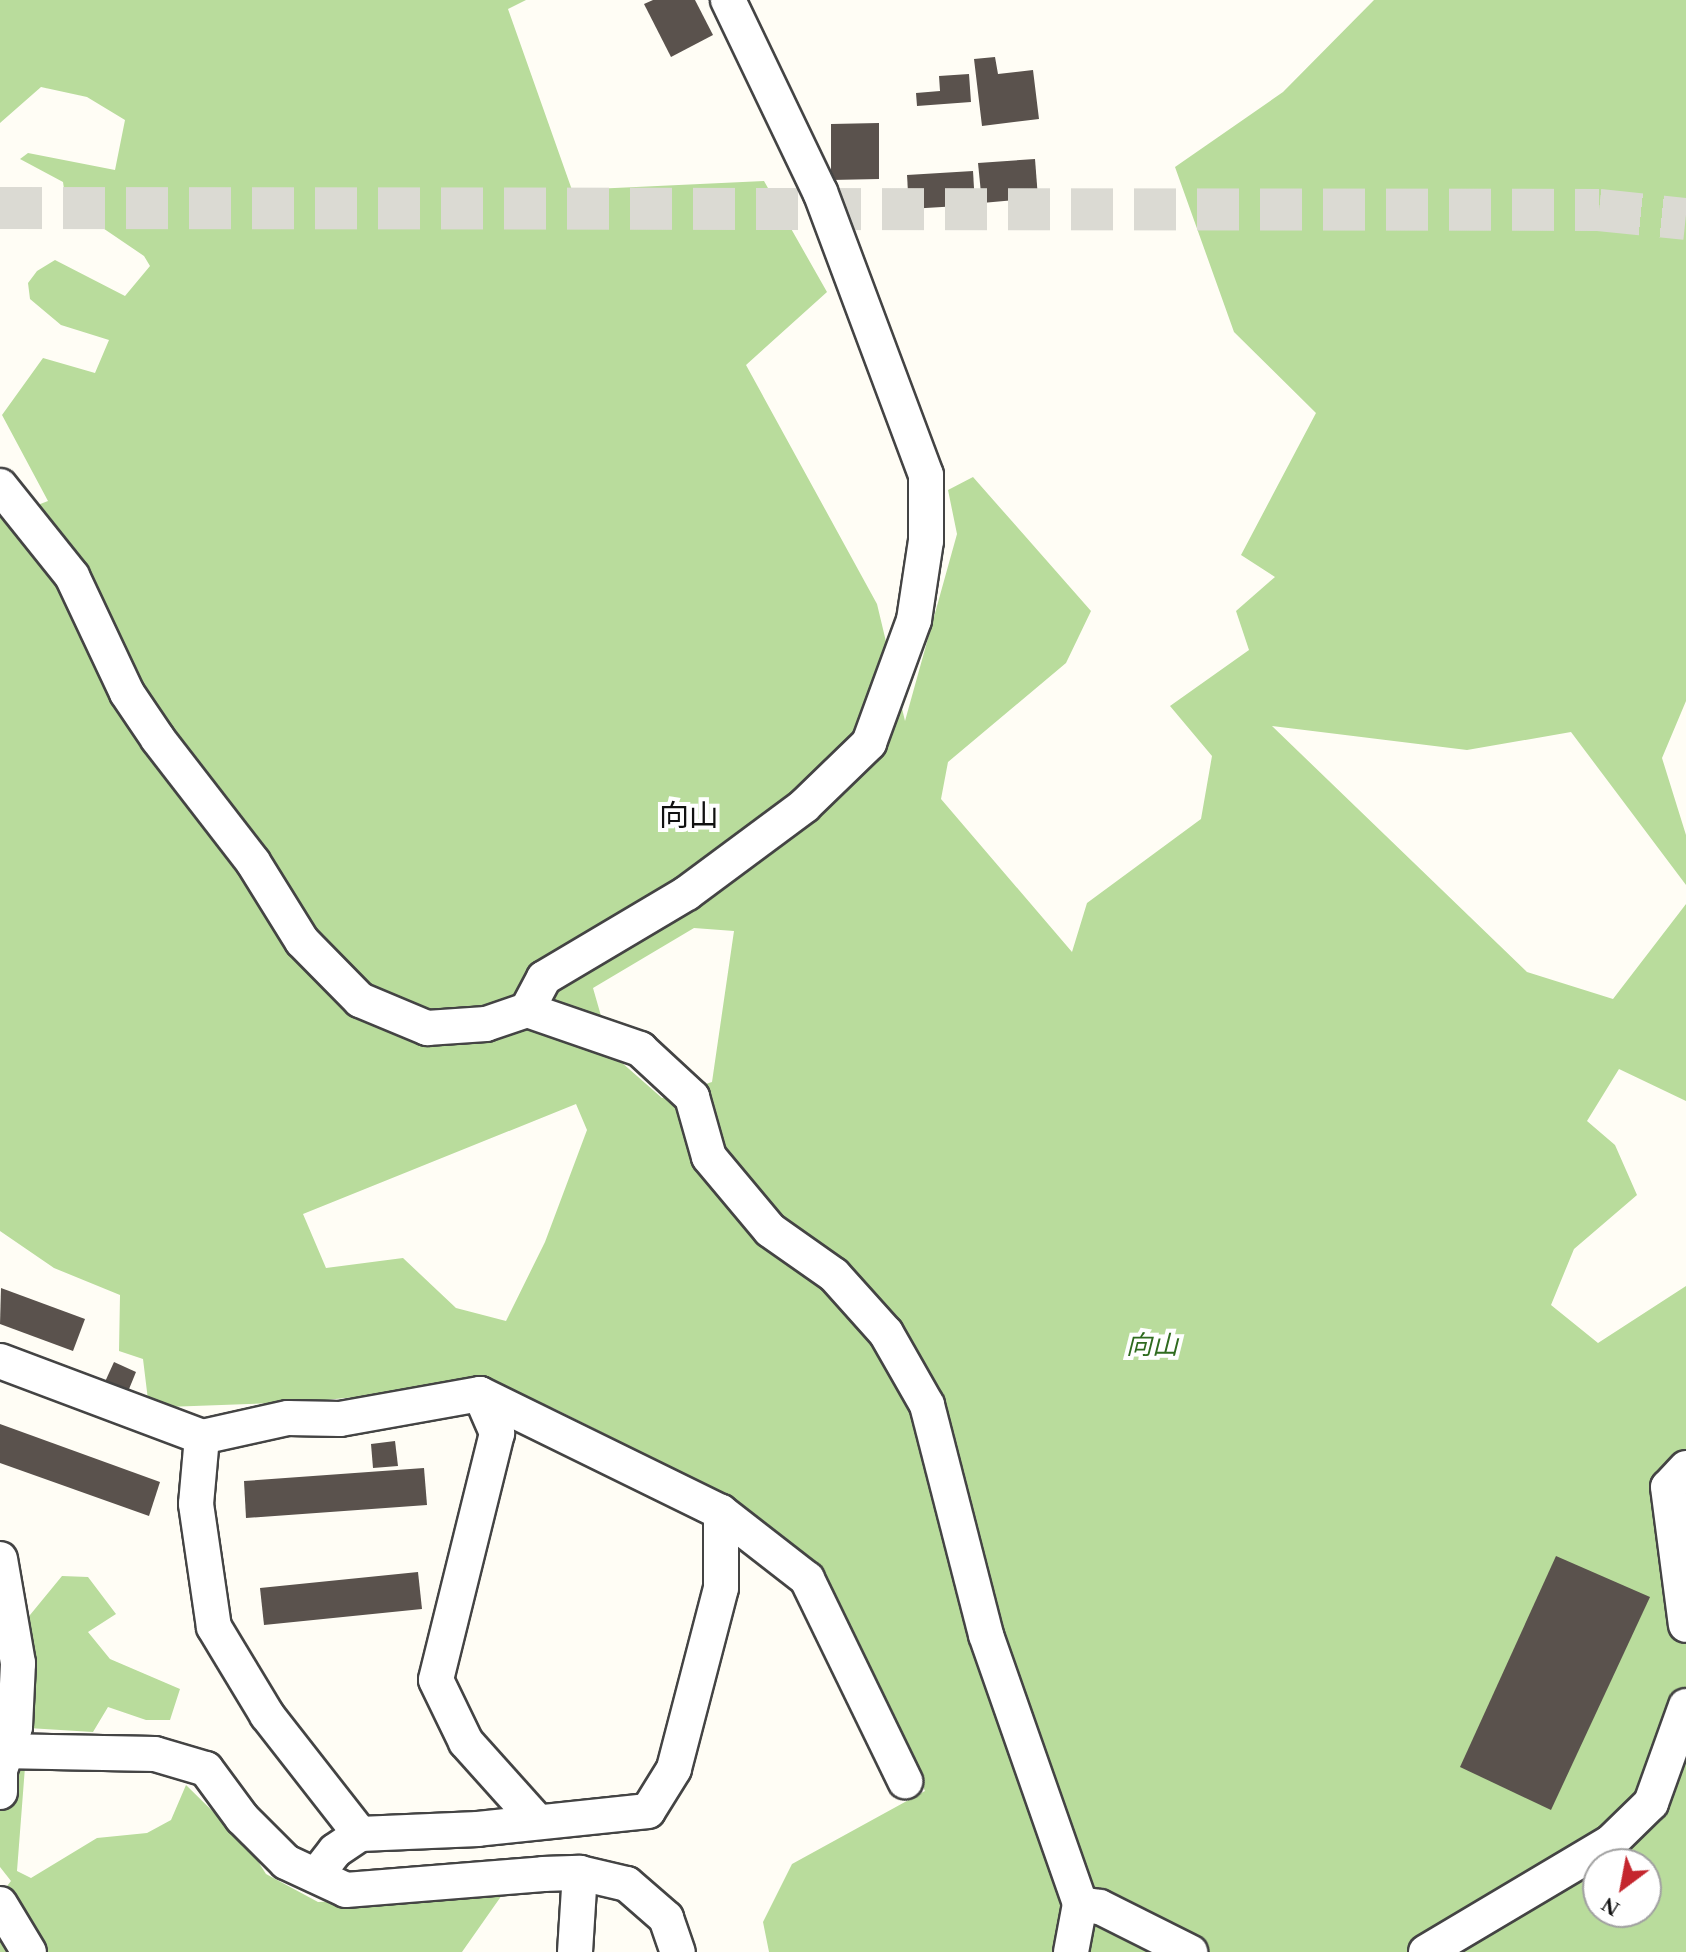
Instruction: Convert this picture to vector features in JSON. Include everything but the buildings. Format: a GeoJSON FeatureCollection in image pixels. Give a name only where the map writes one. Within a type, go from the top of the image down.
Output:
{"type":"FeatureCollection","features":[{"type":"Feature","properties":{"kind":"street"},"geometry":{"type":"LineString","coordinates":[[527,1010],[544,978],[687,893],[804,806],[869,743],[914,620],[926,541],[926,475],[820,192],[728,0]]}},
{"type":"Feature","properties":{"kind":"street"},"geometry":{"type":"LineString","coordinates":[[0,486],[72,576],[127,693],[158,739],[253,862],[302,941],[360,1000],[427,1028],[486,1024],[527,1010],[640,1049],[692,1097],[709,1157],[770,1230],[834,1275],[886,1333],[927,1405],[986,1635],[1080,1904],[1071,1952]]}},
{"type":"Feature","properties":{"kind":"street"},"geometry":{"type":"LineString","coordinates":[[0,1361],[202,1437],[288,1418],[340,1419],[480,1394],[721,1512],[807,1579],[905,1781]]}},
{"type":"Feature","properties":{"kind":"street"},"geometry":{"type":"LineString","coordinates":[[480,1394],[497,1433],[436,1680],[466,1742],[536,1820]]}},
{"type":"Feature","properties":{"kind":"street"},"geometry":{"type":"LineString","coordinates":[[202,1437],[196,1504],[214,1627],[267,1715],[360,1834]]}},
{"type":"Feature","properties":{"kind":"street"},"geometry":{"type":"LineString","coordinates":[[1686,1468],[1668,1487],[1686,1625]]}},
{"type":"Feature","properties":{"kind":"street"},"geometry":{"type":"LineString","coordinates":[[316,1875],[335,1851],[360,1834],[478,1829],[536,1820],[648,1811],[674,1769],[721,1588],[721,1512]]}},
{"type":"Feature","properties":{"kind":"street"},"geometry":{"type":"LineString","coordinates":[[0,1559],[18,1663],[15,1727],[4,1750],[0,1792]]}},
{"type":"Feature","properties":{"kind":"street"},"geometry":{"type":"LineString","coordinates":[[1426,1952],[1621,1833],[1651,1803],[1686,1706]]}},
{"type":"Feature","properties":{"kind":"street"},"geometry":{"type":"LineString","coordinates":[[4,1750],[155,1754],[206,1769],[242,1818],[286,1862],[346,1890],[580,1873],[627,1884],[666,1918],[678,1952]]}},
{"type":"Feature","properties":{"kind":"street"},"geometry":{"type":"LineString","coordinates":[[575,1952],[580,1873]]}},
{"type":"Feature","properties":{"kind":"street"},"geometry":{"type":"LineString","coordinates":[[0,1904],[29,1952]]}},
{"type":"Feature","properties":{"kind":"street"},"geometry":{"type":"LineString","coordinates":[[1080,1904],[1100,1907],[1190,1952]]}},
{"type":"Feature","properties":{"kind":"green space","name":"向山"},"geometry":{"type":"Polygon","coordinates":[[[0,0],[526,0],[508,9],[572,190],[764,181],[827,292],[746,365],[877,604],[905,721],[957,534],[948,490],[973,477],[1091,611],[1066,663],[948,762],[941,799],[1072,952],[1087,903],[1201,819],[1212,756],[1170,706],[1249,650],[1236,611],[1275,577],[1241,555],[1316,413],[1234,332],[1175,167],[1283,92],[1374,0],[1686,0],[1686,701],[1662,758],[1686,835],[1686,885],[1571,732],[1467,750],[1272,726],[1527,972],[1613,999],[1686,904],[1686,1101],[1619,1069],[1587,1121],[1615,1145],[1637,1195],[1574,1249],[1551,1305],[1598,1343],[1686,1286],[1686,1952],[769,1952],[763,1922],[792,1864],[925,1791],[815,1565],[716,1489],[553,1408],[481,1385],[304,1402],[166,1407],[148,1400],[143,1359],[119,1351],[120,1295],[54,1268],[0,1231],[0,514],[4,518],[48,501],[2,415],[43,358],[95,373],[109,340],[61,325],[30,299],[28,283],[37,271],[55,260],[125,296],[150,266],[144,256],[66,203],[63,182],[20,159],[28,153],[115,170],[125,120],[87,97],[41,87],[0,123],[0,0]],[[694,928],[593,988],[612,1054],[662,1098],[712,1082],[734,931],[694,928]],[[576,1104],[303,1214],[326,1268],[403,1258],[456,1308],[506,1321],[545,1242],[587,1130],[576,1104]]]}},
{"type":"Feature","properties":{"kind":"green space"},"geometry":{"type":"Polygon","coordinates":[[[62,1576],[88,1577],[116,1614],[88,1632],[110,1659],[180,1689],[170,1720],[146,1720],[108,1707],[93,1732],[28,1728],[17,1871],[31,1878],[97,1838],[147,1833],[171,1820],[186,1785],[249,1847],[266,1874],[318,1902],[502,1895],[462,1952],[0,1952],[0,1895],[11,1881],[0,1867],[0,1680],[30,1615],[62,1576]]]}},
{"type":"Feature","properties":{"kind":"tunnel"},"geometry":{"type":"LineString","coordinates":[[0,208],[1599,210],[1686,219]]}},
{"type":"Feature","properties":{"kind":"district","name":"向山"},"geometry":{"type":"Point","coordinates":[689,816]}}]}
